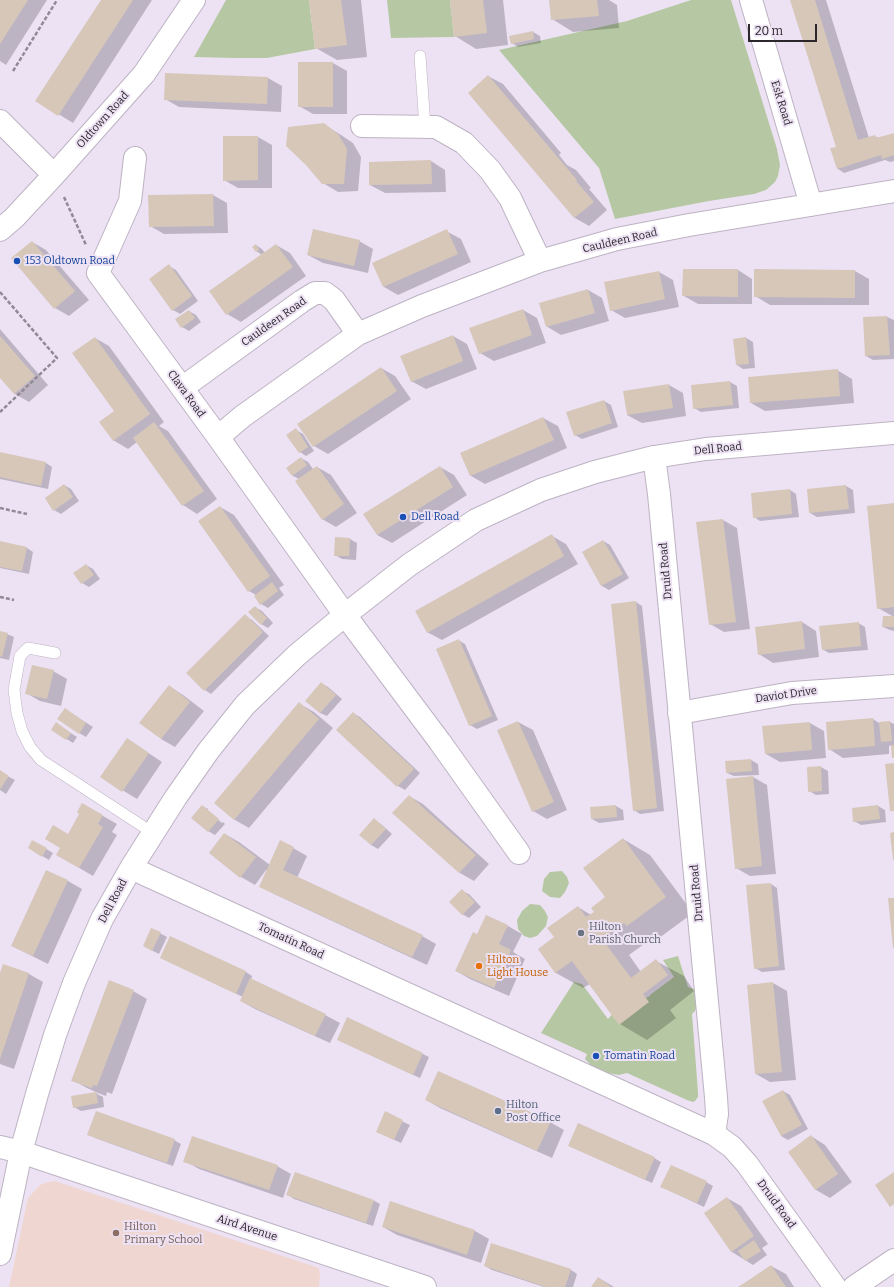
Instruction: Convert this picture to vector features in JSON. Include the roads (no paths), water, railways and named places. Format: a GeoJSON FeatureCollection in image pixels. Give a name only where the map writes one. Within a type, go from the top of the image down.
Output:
{"type":"FeatureCollection","features":[{"type":"Feature","properties":{"kind":"street","name":"Oldtown Road"},"geometry":{"type":"LineString","coordinates":[[0,230],[14,218],[54,175],[144,74],[194,0]]}},
{"type":"Feature","properties":{"kind":"street","name":"Esk Road"},"geometry":{"type":"LineString","coordinates":[[751,0],[811,205]]}},
{"type":"Feature","properties":{"kind":"street"},"geometry":{"type":"LineString","coordinates":[[0,121],[54,175]]}},
{"type":"Feature","properties":{"kind":"street"},"geometry":{"type":"LineString","coordinates":[[362,126],[436,127],[464,143],[490,170],[510,198],[540,261]]}},
{"type":"Feature","properties":{"kind":"street","name":"Clava Road"},"geometry":{"type":"LineString","coordinates":[[135,158],[130,201],[98,273],[218,437],[345,615]]}},
{"type":"Feature","properties":{"kind":"street","name":"Cauldeen Road"},"geometry":{"type":"LineString","coordinates":[[218,437],[243,416],[358,334],[422,306],[540,261],[617,239],[689,225],[894,191]]}},
{"type":"Feature","properties":{"kind":"street","name":"Cauldeen Road"},"geometry":{"type":"LineString","coordinates":[[182,388],[302,301],[315,294],[325,294],[334,300],[358,334]]}},
{"type":"Feature","properties":{"kind":"street","name":"Dell Road"},"geometry":{"type":"LineString","coordinates":[[0,1254],[22,1152],[37,1094],[53,1042],[74,983],[102,919],[131,868],[176,797],[209,750],[245,705],[297,655],[409,565],[476,520],[541,490],[595,472],[654,457],[706,449],[894,433]]}},
{"type":"Feature","properties":{"kind":"street","name":"Druid Road"},"geometry":{"type":"LineString","coordinates":[[654,457],[659,494],[716,1097],[717,1114],[714,1134],[732,1147],[747,1164],[835,1287]]}},
{"type":"Feature","properties":{"kind":"street"},"geometry":{"type":"LineString","coordinates":[[345,615],[520,852]]}},
{"type":"Feature","properties":{"kind":"street","name":"Daviot Drive"},"geometry":{"type":"LineString","coordinates":[[679,713],[792,693],[894,686]]}},
{"type":"Feature","properties":{"kind":"street","name":"Tomatin Road"},"geometry":{"type":"LineString","coordinates":[[131,868],[714,1134]]}},
{"type":"Feature","properties":{"kind":"street","name":"Aird Avenue"},"geometry":{"type":"LineString","coordinates":[[0,1147],[22,1152],[426,1287]]}},
{"type":"Feature","properties":{"kind":"street"},"geometry":{"type":"LineString","coordinates":[[854,1287],[894,1260]]}},
{"type":"Feature","properties":{"kind":"lane"},"geometry":{"type":"LineString","coordinates":[[420,56],[425,126]]}},
{"type":"Feature","properties":{"kind":"lane"},"geometry":{"type":"LineString","coordinates":[[55,653],[28,648],[20,656],[14,690],[17,713],[22,731],[30,747],[41,760],[153,834]]}},
{"type":"Feature","properties":{"kind":"place","name":"153 Oldtown Road"},"geometry":{"type":"Point","coordinates":[17,261]}},
{"type":"Feature","properties":{"kind":"place","name":"Dell Road"},"geometry":{"type":"Point","coordinates":[403,517]}},
{"type":"Feature","properties":{"kind":"place","name":"Hilton Parish Church"},"geometry":{"type":"Point","coordinates":[581,933]}},
{"type":"Feature","properties":{"kind":"place","name":"Hilton Light House"},"geometry":{"type":"Point","coordinates":[479,966]}},
{"type":"Feature","properties":{"kind":"place","name":"Tomatin Road"},"geometry":{"type":"Point","coordinates":[596,1056]}},
{"type":"Feature","properties":{"kind":"place","name":"Hilton Post Office"},"geometry":{"type":"Point","coordinates":[498,1111]}},
{"type":"Feature","properties":{"kind":"place","name":"Hilton Primary School"},"geometry":{"type":"Point","coordinates":[116,1233]}}]}
